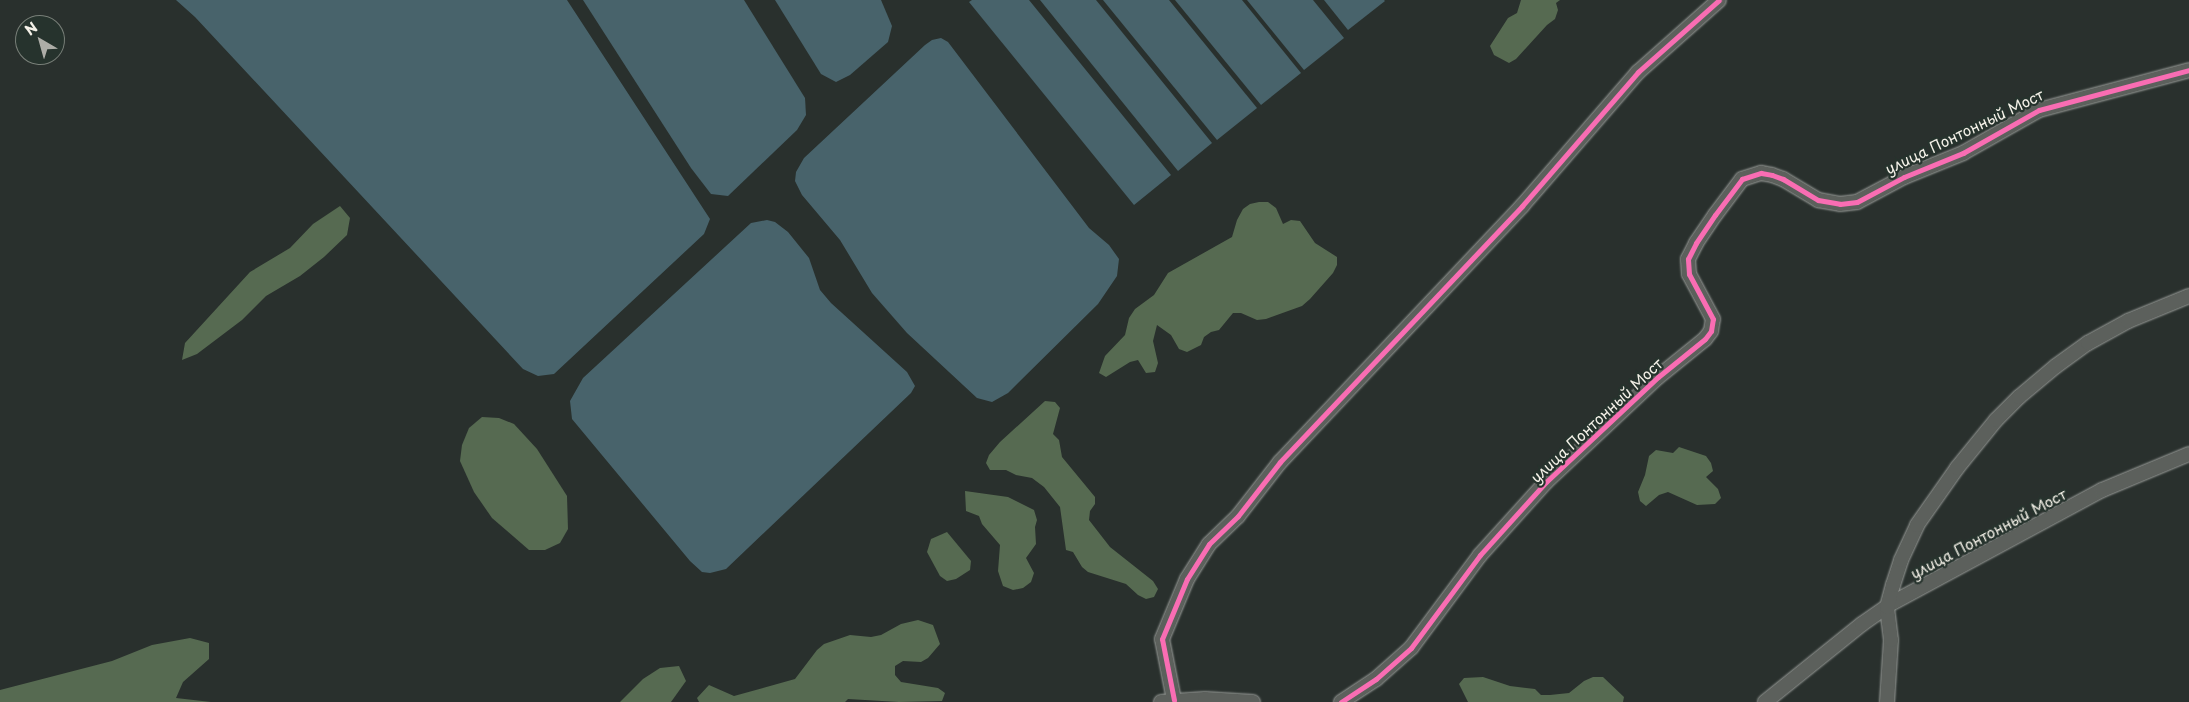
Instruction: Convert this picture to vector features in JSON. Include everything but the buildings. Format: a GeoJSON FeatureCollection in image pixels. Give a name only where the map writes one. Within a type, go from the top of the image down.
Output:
{"type":"FeatureCollection","features":[{"type":"Feature","properties":{"kind":"street"},"geometry":{"type":"LineString","coordinates":[[1253,702],[1167,701],[1162,639],[1188,578],[1209,544],[1238,516],[1280,462],[1522,206],[1638,72],[1719,0]]}},
{"type":"Feature","properties":{"kind":"street","name":"улица Понтонный Мост"},"geometry":{"type":"LineString","coordinates":[[1341,702],[1376,680],[1411,648],[1480,555],[1546,482],[1658,377],[1705,339],[1711,331],[1713,319],[1689,274],[1688,259],[1696,242],[1742,179],[1761,173],[1772,175],[1783,179],[1818,200],[1840,204],[1857,202],[1904,177],[1963,153],[2039,110],[2189,70]]}},
{"type":"Feature","properties":{"kind":"street","name":"улица Понтонный Мост"},"geometry":{"type":"LineString","coordinates":[[1887,702],[1891,640],[1887,607],[1901,560],[1917,524],[1957,468],[1996,420],[2019,397],[2088,343],[2128,321],[2189,296]]}},
{"type":"Feature","properties":{"kind":"street","name":"улица Понтонный Мост"},"geometry":{"type":"LineString","coordinates":[[1765,702],[1862,624],[1887,607],[2102,490],[2189,454]]}},
{"type":"Feature","properties":{"kind":"green space"},"geometry":{"type":"Polygon","coordinates":[[[1521,0],[1560,0],[1556,3],[1558,10],[1555,19],[1547,25],[1516,59],[1509,63],[1494,55],[1490,46],[1508,18],[1517,13],[1521,0]]]}},
{"type":"Feature","properties":{"kind":"green space"},"geometry":{"type":"Polygon","coordinates":[[[1268,202],[1276,208],[1283,224],[1291,220],[1300,221],[1315,243],[1337,257],[1337,265],[1333,273],[1310,299],[1302,306],[1266,319],[1257,320],[1241,313],[1233,313],[1219,330],[1211,332],[1204,337],[1201,345],[1187,352],[1179,349],[1171,335],[1157,325],[1153,341],[1158,363],[1155,372],[1146,373],[1138,360],[1130,362],[1106,377],[1099,373],[1105,356],[1125,335],[1129,318],[1135,309],[1154,295],[1168,273],[1232,237],[1237,220],[1243,209],[1250,204],[1268,202]]]}},
{"type":"Feature","properties":{"kind":"green space"},"geometry":{"type":"Polygon","coordinates":[[[340,206],[350,218],[347,235],[300,276],[266,296],[242,320],[197,354],[182,360],[185,343],[250,272],[290,248],[313,224],[340,206]]]}},
{"type":"Feature","properties":{"kind":"green space"},"geometry":{"type":"Polygon","coordinates":[[[1045,401],[1055,402],[1060,408],[1053,434],[1059,440],[1062,457],[1095,497],[1095,504],[1090,511],[1089,520],[1110,547],[1153,581],[1158,589],[1154,597],[1146,599],[1138,595],[1126,584],[1088,572],[1082,567],[1073,552],[1066,550],[1060,507],[1044,487],[1032,478],[1016,475],[1006,470],[990,470],[986,463],[989,455],[1000,442],[1045,401]]]}},
{"type":"Feature","properties":{"kind":"green space"},"geometry":{"type":"Polygon","coordinates":[[[482,417],[499,418],[514,424],[537,449],[567,496],[568,529],[560,543],[545,550],[529,550],[492,518],[474,492],[460,461],[462,445],[469,428],[482,417]]]}},
{"type":"Feature","properties":{"kind":"green space"},"geometry":{"type":"Polygon","coordinates":[[[1679,447],[1706,456],[1711,463],[1713,471],[1706,477],[1718,489],[1721,498],[1715,504],[1697,505],[1668,492],[1659,495],[1646,506],[1640,501],[1638,492],[1645,475],[1649,456],[1656,450],[1673,453],[1679,447]]]}},
{"type":"Feature","properties":{"kind":"green space"},"geometry":{"type":"Polygon","coordinates":[[[965,491],[1008,497],[1034,510],[1037,520],[1035,527],[1036,544],[1026,558],[1034,573],[1031,582],[1023,588],[1013,590],[1003,586],[998,571],[1000,545],[982,524],[979,516],[966,511],[965,491]]]}},
{"type":"Feature","properties":{"kind":"green space"},"geometry":{"type":"Polygon","coordinates":[[[947,532],[971,561],[970,570],[956,579],[947,581],[940,576],[927,552],[931,539],[947,532]]]}},
{"type":"Feature","properties":{"kind":"green space"},"geometry":{"type":"Polygon","coordinates":[[[918,620],[933,625],[940,644],[928,658],[921,662],[903,661],[895,666],[895,675],[901,682],[938,688],[945,693],[942,701],[899,702],[848,699],[845,702],[699,702],[697,698],[709,685],[734,696],[795,679],[817,650],[824,644],[850,635],[871,637],[881,635],[901,624],[918,620]]]}},
{"type":"Feature","properties":{"kind":"green space"},"geometry":{"type":"Polygon","coordinates":[[[190,638],[209,643],[209,659],[183,682],[176,698],[211,702],[0,702],[0,690],[112,661],[152,645],[190,638]]]}},
{"type":"Feature","properties":{"kind":"green space"},"geometry":{"type":"Polygon","coordinates":[[[679,666],[686,681],[671,702],[620,702],[643,679],[660,668],[679,666]]]}},
{"type":"Feature","properties":{"kind":"green space"},"geometry":{"type":"Polygon","coordinates":[[[1483,677],[1510,686],[1535,689],[1541,695],[1550,695],[1569,693],[1584,681],[1593,677],[1603,677],[1624,697],[1623,702],[1468,702],[1459,684],[1464,678],[1483,677]]]}},
{"type":"Feature","properties":{"kind":"water"},"geometry":{"type":"Polygon","coordinates":[[[176,0],[567,0],[710,219],[704,234],[554,374],[538,376],[523,369],[195,17],[176,0]]]}},
{"type":"Feature","properties":{"kind":"water"},"geometry":{"type":"Polygon","coordinates":[[[583,0],[744,0],[805,98],[806,115],[797,130],[728,196],[711,194],[691,168],[583,0]]]}},
{"type":"Feature","properties":{"kind":"water"},"geometry":{"type":"Polygon","coordinates":[[[775,0],[881,0],[892,26],[888,42],[850,75],[836,82],[821,74],[775,0]]]}},
{"type":"Feature","properties":{"kind":"water"},"geometry":{"type":"Polygon","coordinates":[[[972,0],[1029,0],[1171,175],[1134,205],[969,2],[972,0]]]}},
{"type":"Feature","properties":{"kind":"water"},"geometry":{"type":"Polygon","coordinates":[[[1040,0],[1096,0],[1212,143],[1178,171],[1040,0]]]}},
{"type":"Feature","properties":{"kind":"water"},"geometry":{"type":"Polygon","coordinates":[[[1103,0],[1169,0],[1257,108],[1217,140],[1103,0]]]}},
{"type":"Feature","properties":{"kind":"water"},"geometry":{"type":"Polygon","coordinates":[[[1175,0],[1242,0],[1301,73],[1261,105],[1175,0]]]}},
{"type":"Feature","properties":{"kind":"water"},"geometry":{"type":"Polygon","coordinates":[[[1247,0],[1313,0],[1344,38],[1304,70],[1247,0]]]}},
{"type":"Feature","properties":{"kind":"water"},"geometry":{"type":"Polygon","coordinates":[[[1324,0],[1384,0],[1385,1],[1348,30],[1324,0]]]}},
{"type":"Feature","properties":{"kind":"water"},"geometry":{"type":"Polygon","coordinates":[[[941,38],[948,42],[1089,228],[1109,245],[1119,259],[1117,276],[1098,304],[1008,393],[992,402],[977,398],[907,333],[872,293],[840,240],[802,195],[795,181],[796,172],[804,158],[925,45],[932,40],[941,38]]]}},
{"type":"Feature","properties":{"kind":"water"},"geometry":{"type":"Polygon","coordinates":[[[767,220],[775,222],[788,232],[809,258],[820,290],[831,303],[907,372],[915,386],[911,393],[726,569],[710,573],[702,572],[690,561],[572,419],[570,401],[583,378],[751,223],[767,220]]]}},
{"type":"Feature","properties":{"kind":"cycle path"},"geometry":{"type":"LineString","coordinates":[[1174,700],[1162,639],[1187,579],[1209,544],[1238,516],[1280,462],[1522,206],[1638,72],[1719,0]]}},
{"type":"Feature","properties":{"kind":"cycle path"},"geometry":{"type":"LineString","coordinates":[[1341,702],[1376,679],[1411,648],[1480,555],[1546,482],[1658,377],[1705,339],[1711,331],[1713,319],[1689,274],[1688,259],[1696,243],[1742,179],[1761,173],[1772,175],[1783,179],[1818,200],[1840,204],[1857,202],[1904,177],[1963,153],[2039,110],[2189,70]]}}]}
